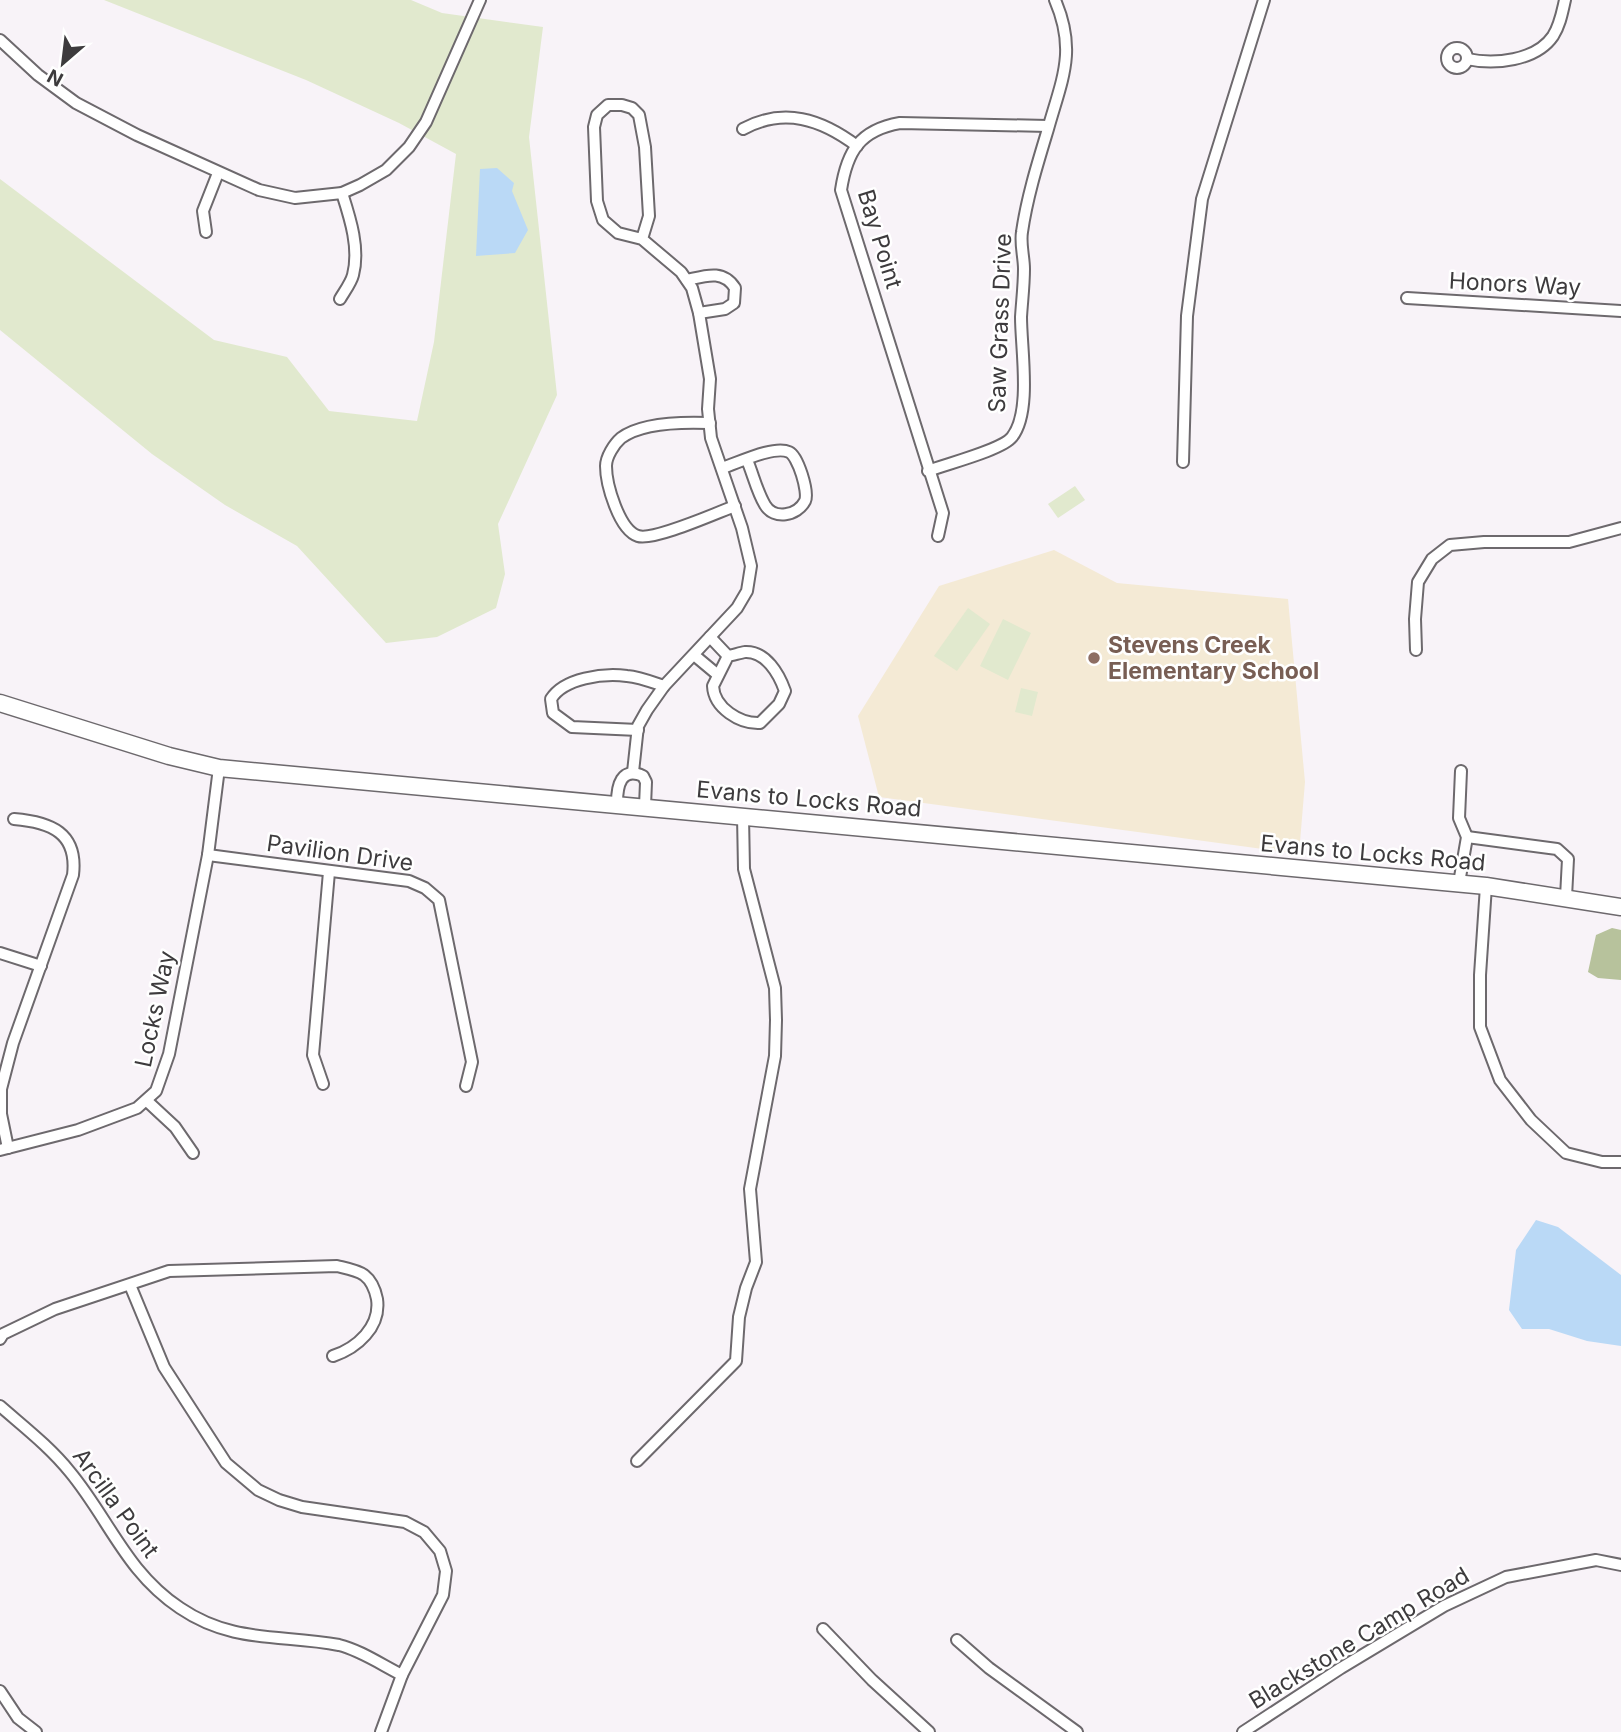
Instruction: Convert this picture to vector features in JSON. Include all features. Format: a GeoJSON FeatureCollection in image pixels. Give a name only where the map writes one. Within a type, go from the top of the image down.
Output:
{"type":"FeatureCollection","features":[{"type":"Feature","properties":{"kind":"street"},"geometry":{"type":"LineString","coordinates":[[0,40],[38,75],[76,103],[218,173],[275,195],[295,198],[342,193],[386,170],[410,147],[426,122],[480,0]]}},
{"type":"Feature","properties":{"kind":"street","name":"Saw Grass Drive"},"geometry":{"type":"LineString","coordinates":[[928,471],[997,447],[1011,439],[1020,421],[1023,399],[1021,317],[1024,268],[1021,234],[1048,126],[1065,77],[1067,54],[1062,18],[1055,0]]}},
{"type":"Feature","properties":{"kind":"street"},"geometry":{"type":"LineString","coordinates":[[1183,463],[1190,280],[1202,199],[1264,0]]}},
{"type":"Feature","properties":{"kind":"street"},"geometry":{"type":"LineString","coordinates":[[1467,59],[1482,62],[1514,59],[1534,52],[1551,38],[1562,18],[1565,0]]}},
{"type":"Feature","properties":{"kind":"street"},"geometry":{"type":"LineString","coordinates":[[633,772],[638,730],[647,710],[664,686],[737,608],[747,591],[751,566],[735,506],[711,438],[710,379],[692,288],[681,272],[642,239],[618,233],[603,220],[597,201],[594,127],[597,115],[608,105],[632,108],[639,115],[645,147],[649,216],[642,239]]}},
{"type":"Feature","properties":{"kind":"street"},"geometry":{"type":"LineString","coordinates":[[743,129],[761,120],[787,117],[812,121],[836,130],[857,146],[879,127],[900,123],[1048,126]]}},
{"type":"Feature","properties":{"kind":"street","name":"Bay Point"},"geometry":{"type":"LineString","coordinates":[[857,146],[844,172],[841,190],[943,513],[938,536]]}},
{"type":"Feature","properties":{"kind":"street"},"geometry":{"type":"LineString","coordinates":[[206,232],[203,211],[218,173]]}},
{"type":"Feature","properties":{"kind":"street"},"geometry":{"type":"LineString","coordinates":[[340,299],[353,276],[355,247],[351,221],[342,193]]}},
{"type":"Feature","properties":{"kind":"street"},"geometry":{"type":"LineString","coordinates":[[687,280],[724,276],[736,288],[734,303],[724,309],[699,313]]}},
{"type":"Feature","properties":{"kind":"street","name":"Honors Way"},"geometry":{"type":"LineString","coordinates":[[1407,298],[1621,311]]}},
{"type":"Feature","properties":{"kind":"street"},"geometry":{"type":"LineString","coordinates":[[710,423],[682,422],[641,429],[621,438],[607,458],[605,467],[615,506],[621,522],[629,531],[640,537],[664,533],[735,506]]}},
{"type":"Feature","properties":{"kind":"street"},"geometry":{"type":"LineString","coordinates":[[722,468],[775,450],[789,452],[797,458],[807,494],[804,503],[796,511],[781,515],[772,513],[765,505],[747,460]]}},
{"type":"Feature","properties":{"kind":"street"},"geometry":{"type":"LineString","coordinates":[[1416,650],[1418,582],[1432,559],[1450,545],[1484,542],[1569,542],[1621,528]]}},
{"type":"Feature","properties":{"kind":"street"},"geometry":{"type":"LineString","coordinates":[[709,638],[727,656]]}},
{"type":"Feature","properties":{"kind":"street"},"geometry":{"type":"LineString","coordinates":[[745,652],[758,654],[781,678],[786,691],[760,723],[751,723],[729,712],[717,700],[713,686],[727,656],[745,652]]}},
{"type":"Feature","properties":{"kind":"street"},"geometry":{"type":"LineString","coordinates":[[694,655],[718,675]]}},
{"type":"Feature","properties":{"kind":"street"},"geometry":{"type":"LineString","coordinates":[[638,730],[572,727],[553,713],[551,699],[556,691],[571,683],[605,676],[628,676],[664,686]]}},
{"type":"Feature","properties":{"kind":"street","name":"Evans to Locks Road"},"geometry":{"type":"LineString","coordinates":[[0,703],[142,748],[219,768],[1459,883],[1621,906]]}},
{"type":"Feature","properties":{"kind":"street","name":"Locks Way"},"geometry":{"type":"LineString","coordinates":[[4,1149],[78,1130],[137,1108],[147,1101],[161,1080],[169,1055],[208,855],[219,768]]}},
{"type":"Feature","properties":{"kind":"street"},"geometry":{"type":"LineString","coordinates":[[1459,883],[1467,837],[1460,818],[1461,771]]}},
{"type":"Feature","properties":{"kind":"street"},"geometry":{"type":"LineString","coordinates":[[617,803],[617,789],[621,778],[633,772],[643,776],[646,782],[645,806]]}},
{"type":"Feature","properties":{"kind":"street"},"geometry":{"type":"LineString","coordinates":[[637,1461],[736,1361],[739,1317],[755,1262],[750,1189],[775,1056],[775,988],[744,869],[743,816]]}},
{"type":"Feature","properties":{"kind":"street"},"geometry":{"type":"LineString","coordinates":[[4,1149],[1,1089],[13,1043],[73,875],[75,860],[64,836],[48,824],[14,819]]}},
{"type":"Feature","properties":{"kind":"street"},"geometry":{"type":"LineString","coordinates":[[1467,837],[1557,849],[1568,859],[1566,897]]}},
{"type":"Feature","properties":{"kind":"street","name":"Pavilion Drive"},"geometry":{"type":"LineString","coordinates":[[208,855],[409,881],[425,888],[439,900],[472,1062],[466,1086]]}},
{"type":"Feature","properties":{"kind":"street"},"geometry":{"type":"LineString","coordinates":[[323,1084],[313,1055],[329,872]]}},
{"type":"Feature","properties":{"kind":"street"},"geometry":{"type":"LineString","coordinates":[[1486,886],[1480,975],[1480,1027],[1500,1080],[1531,1120],[1566,1153],[1601,1162],[1621,1162]]}},
{"type":"Feature","properties":{"kind":"street"},"geometry":{"type":"LineString","coordinates":[[0,953],[41,966]]}},
{"type":"Feature","properties":{"kind":"street"},"geometry":{"type":"LineString","coordinates":[[147,1101],[175,1127],[193,1153]]}},
{"type":"Feature","properties":{"kind":"street"},"geometry":{"type":"LineString","coordinates":[[0,1339],[3,1334],[55,1309],[169,1271],[337,1266],[363,1274],[375,1287],[378,1311],[371,1329],[349,1350],[333,1356]]}},
{"type":"Feature","properties":{"kind":"street"},"geometry":{"type":"LineString","coordinates":[[130,1285],[164,1367],[226,1463],[258,1490],[278,1500],[302,1507],[405,1522],[424,1532],[440,1551],[446,1571],[443,1595],[402,1675],[381,1732]]}},
{"type":"Feature","properties":{"kind":"street","name":"Arcilla Point"},"geometry":{"type":"LineString","coordinates":[[0,1406],[47,1446],[70,1471],[133,1566],[180,1608],[212,1626],[253,1637],[341,1646],[402,1675]]}},
{"type":"Feature","properties":{"kind":"street","name":"Blackstone Camp Road"},"geometry":{"type":"LineString","coordinates":[[1243,1732],[1341,1668],[1444,1606],[1506,1577],[1596,1560],[1621,1565]]}},
{"type":"Feature","properties":{"kind":"street"},"geometry":{"type":"LineString","coordinates":[[823,1629],[872,1680],[929,1732]]}},
{"type":"Feature","properties":{"kind":"street"},"geometry":{"type":"LineString","coordinates":[[957,1640],[989,1668],[1077,1732]]}},
{"type":"Feature","properties":{"kind":"street"},"geometry":{"type":"LineString","coordinates":[[0,1691],[18,1718],[36,1732]]}},
{"type":"Feature","properties":{"kind":"shaded area","name":"Stevens Creek Elementary School"},"geometry":{"type":"Polygon","coordinates":[[[1054,550],[1117,583],[1288,599],[1305,782],[1299,854],[879,797],[858,716],[939,586],[1054,550]]]}},
{"type":"Feature","properties":{"kind":"green space"},"geometry":{"type":"Polygon","coordinates":[[[104,0],[411,0],[442,13],[543,27],[529,137],[557,395],[498,524],[505,574],[496,608],[437,637],[386,643],[297,546],[225,505],[152,454],[0,330],[0,179],[214,340],[287,357],[329,411],[417,421],[434,342],[456,154],[399,123],[306,80],[104,0]]]}},
{"type":"Feature","properties":{"kind":"green space"},"geometry":{"type":"Polygon","coordinates":[[[1075,486],[1085,500],[1058,518],[1048,504],[1075,486]]]}},
{"type":"Feature","properties":{"kind":"green space"},"geometry":{"type":"Polygon","coordinates":[[[968,608],[990,624],[957,671],[934,656],[968,608]]]}},
{"type":"Feature","properties":{"kind":"green space"},"geometry":{"type":"Polygon","coordinates":[[[1003,619],[1031,633],[1008,680],[980,666],[1003,619]]]}},
{"type":"Feature","properties":{"kind":"green space"},"geometry":{"type":"Polygon","coordinates":[[[1021,688],[1038,692],[1032,716],[1015,712],[1021,688]]]}},
{"type":"Feature","properties":{"kind":"green space"},"geometry":{"type":"Polygon","coordinates":[[[1612,928],[1621,930],[1621,980],[1598,978],[1588,972],[1596,935],[1612,928]]]}},
{"type":"Feature","properties":{"kind":"water"},"geometry":{"type":"Polygon","coordinates":[[[497,168],[514,183],[512,191],[528,230],[515,253],[476,256],[480,169],[497,168]]]}},
{"type":"Feature","properties":{"kind":"water"},"geometry":{"type":"Polygon","coordinates":[[[1536,1220],[1558,1227],[1621,1275],[1621,1346],[1587,1341],[1549,1329],[1522,1329],[1509,1310],[1516,1250],[1536,1220]]]}},
{"type":"Feature","properties":{"kind":"place","name":"Stevens Creek Elementary School"},"geometry":{"type":"Point","coordinates":[1094,658]}}]}
